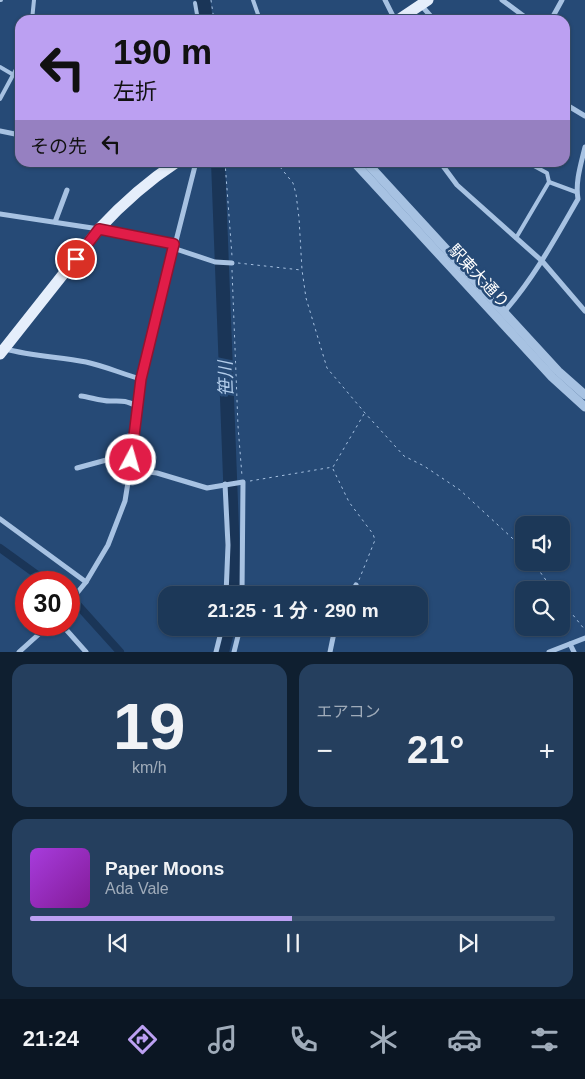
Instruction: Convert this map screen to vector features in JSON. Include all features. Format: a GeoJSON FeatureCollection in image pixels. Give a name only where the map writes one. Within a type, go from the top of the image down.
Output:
{"type":"FeatureCollection","features":[{"type":"Feature","properties":{"kind":"main road"},"geometry":{"type":"LineString","coordinates":[[404,15],[424,3]]}},
{"type":"Feature","properties":{"kind":"main road"},"geometry":{"type":"LineString","coordinates":[[2,350],[99,229],[129,198],[170,167]]}},
{"type":"Feature","properties":{"kind":"street"},"geometry":{"type":"LineString","coordinates":[[385,0],[393,15]]}},
{"type":"Feature","properties":{"kind":"street"},"geometry":{"type":"LineString","coordinates":[[502,0],[522,15]]}},
{"type":"Feature","properties":{"kind":"street"},"geometry":{"type":"LineString","coordinates":[[554,15],[562,0]]}},
{"type":"Feature","properties":{"kind":"street"},"geometry":{"type":"LineString","coordinates":[[424,3],[431,15]]}},
{"type":"Feature","properties":{"kind":"street"},"geometry":{"type":"LineString","coordinates":[[570,107],[585,116]]}},
{"type":"Feature","properties":{"kind":"street"},"geometry":{"type":"LineString","coordinates":[[0,131],[15,134]]}},
{"type":"Feature","properties":{"kind":"street"},"geometry":{"type":"LineString","coordinates":[[504,312],[524,289],[578,199],[576,192],[578,175],[585,147]]}},
{"type":"Feature","properties":{"kind":"street"},"geometry":{"type":"LineString","coordinates":[[80,589],[108,545],[125,501],[141,379],[195,167]]}},
{"type":"Feature","properties":{"kind":"street","name":"駅東大通り"},"geometry":{"type":"LineString","coordinates":[[359,167],[552,377],[585,407]]}},
{"type":"Feature","properties":{"kind":"street","name":"駅東大通り"},"geometry":{"type":"LineString","coordinates":[[371,167],[558,371],[585,395]]}},
{"type":"Feature","properties":{"kind":"street"},"geometry":{"type":"LineString","coordinates":[[444,167],[457,185],[542,261],[585,311]]}},
{"type":"Feature","properties":{"kind":"street"},"geometry":{"type":"LineString","coordinates":[[55,222],[67,190]]}},
{"type":"Feature","properties":{"kind":"street"},"geometry":{"type":"LineString","coordinates":[[0,214],[99,229],[174,246],[215,262],[232,263]]}},
{"type":"Feature","properties":{"kind":"street"},"geometry":{"type":"LineString","coordinates":[[2,350],[91,363],[141,379]]}},
{"type":"Feature","properties":{"kind":"street"},"geometry":{"type":"LineString","coordinates":[[81,396],[111,401],[116,399],[137,406]]}},
{"type":"Feature","properties":{"kind":"street"},"geometry":{"type":"LineString","coordinates":[[77,468],[110,459],[131,460]]}},
{"type":"Feature","properties":{"kind":"street"},"geometry":{"type":"LineString","coordinates":[[130,470],[158,473],[187,480],[207,488],[241,483],[242,586]]}},
{"type":"Feature","properties":{"kind":"street"},"geometry":{"type":"LineString","coordinates":[[225,484],[228,545],[226,586]]}},
{"type":"Feature","properties":{"kind":"street"},"geometry":{"type":"LineString","coordinates":[[0,519],[86,582]]}},
{"type":"Feature","properties":{"kind":"street"},"geometry":{"type":"LineString","coordinates":[[19,652],[37,636]]}},
{"type":"Feature","properties":{"kind":"street"},"geometry":{"type":"LineString","coordinates":[[72,636],[86,652]]}},
{"type":"Feature","properties":{"kind":"street"},"geometry":{"type":"LineString","coordinates":[[216,652],[220,636]]}},
{"type":"Feature","properties":{"kind":"street"},"geometry":{"type":"LineString","coordinates":[[234,652],[238,636]]}},
{"type":"Feature","properties":{"kind":"street"},"geometry":{"type":"LineString","coordinates":[[330,652],[334,636]]}},
{"type":"Feature","properties":{"kind":"street"},"geometry":{"type":"LineString","coordinates":[[549,652],[585,638]]}},
{"type":"Feature","properties":{"kind":"street"},"geometry":{"type":"LineString","coordinates":[[570,644],[574,652]]}},
{"type":"Feature","properties":{"kind":"lane"},"geometry":{"type":"LineString","coordinates":[[32,15],[34,0]]}},
{"type":"Feature","properties":{"kind":"lane"},"geometry":{"type":"LineString","coordinates":[[253,0],[258,15]]}},
{"type":"Feature","properties":{"kind":"lane"},"geometry":{"type":"LineString","coordinates":[[195,3],[197,15]]}},
{"type":"Feature","properties":{"kind":"lane"},"geometry":{"type":"LineString","coordinates":[[0,67],[12,74]]}},
{"type":"Feature","properties":{"kind":"lane"},"geometry":{"type":"LineString","coordinates":[[0,100],[15,70]]}},
{"type":"Feature","properties":{"kind":"lane"},"geometry":{"type":"LineString","coordinates":[[516,238],[549,182],[547,173],[536,167]]}},
{"type":"Feature","properties":{"kind":"lane"},"geometry":{"type":"LineString","coordinates":[[549,182],[576,192]]}},
{"type":"Feature","properties":{"kind":"path"},"geometry":{"type":"LineString","coordinates":[[211,0],[213,15]]}},
{"type":"Feature","properties":{"kind":"path"},"geometry":{"type":"LineString","coordinates":[[225,167],[232,263],[241,483],[333,467],[365,413]]}},
{"type":"Feature","properties":{"kind":"path"},"geometry":{"type":"LineString","coordinates":[[280,167],[293,183],[296,194],[306,298],[327,368],[404,456],[424,466],[460,490],[515,540]]}},
{"type":"Feature","properties":{"kind":"path"},"geometry":{"type":"LineString","coordinates":[[232,263],[302,270]]}},
{"type":"Feature","properties":{"kind":"path"},"geometry":{"type":"LineString","coordinates":[[333,467],[349,502],[373,534],[375,540],[364,572],[356,585]]}},
{"type":"Feature","properties":{"kind":"path"},"geometry":{"type":"LineString","coordinates":[[570,611],[585,630]]}},
{"type":"Feature","properties":{"kind":"waterway","name":"笹川"},"geometry":{"type":"LineString","coordinates":[[203,0],[205,15]]}},
{"type":"Feature","properties":{"kind":"waterway","name":"笹川"},"geometry":{"type":"LineString","coordinates":[[218,167],[234,586]]}},
{"type":"Feature","properties":{"kind":"waterway"},"geometry":{"type":"LineString","coordinates":[[0,548],[32,571]]}},
{"type":"Feature","properties":{"kind":"waterway"},"geometry":{"type":"LineString","coordinates":[[80,608],[120,652]]}},
{"type":"Feature","properties":{"kind":"waterway","name":"笹川"},"geometry":{"type":"LineString","coordinates":[[222,652],[226,636]]}},
{"type":"Feature","properties":{"kind":"route"},"geometry":{"type":"LineString","coordinates":[[76,259],[99,229],[174,244],[141,379],[131,460]]}}]}
